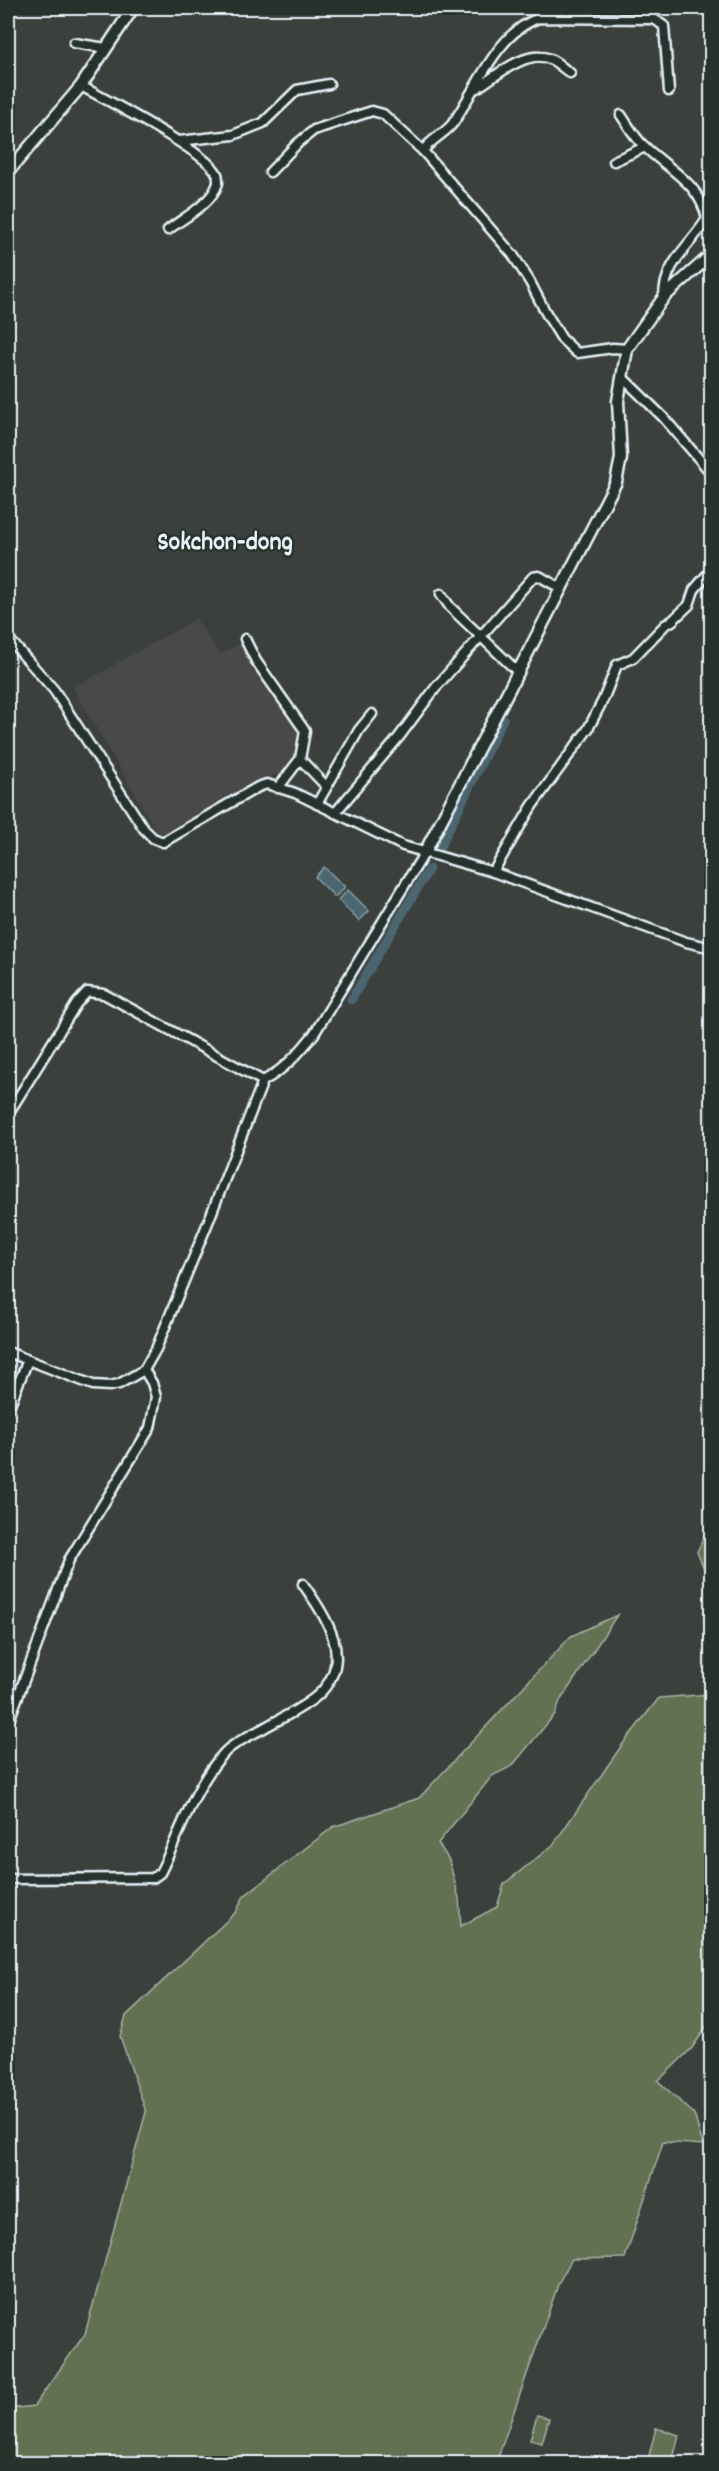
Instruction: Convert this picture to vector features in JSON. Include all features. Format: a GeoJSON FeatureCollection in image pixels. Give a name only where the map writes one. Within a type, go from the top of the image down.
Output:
{"type":"FeatureCollection","features":[{"type":"Feature","properties":{"kind":"street"},"geometry":{"type":"LineString","coordinates":[[8,172],[81,86],[133,8]]}},
{"type":"Feature","properties":{"kind":"street"},"geometry":{"type":"LineString","coordinates":[[423,151],[452,124],[508,36],[526,22],[539,18],[654,19],[664,26],[667,37],[669,91]]}},
{"type":"Feature","properties":{"kind":"street"},"geometry":{"type":"LineString","coordinates":[[74,43],[106,48]]}},
{"type":"Feature","properties":{"kind":"street"},"geometry":{"type":"LineString","coordinates":[[474,90],[511,65],[529,59],[548,58],[570,73]]}},
{"type":"Feature","properties":{"kind":"street"},"geometry":{"type":"LineString","coordinates":[[179,141],[233,135],[263,123],[297,90],[329,84]]}},
{"type":"Feature","properties":{"kind":"street"},"geometry":{"type":"LineString","coordinates":[[81,86],[179,141],[218,174],[218,182],[212,195],[168,230]]}},
{"type":"Feature","properties":{"kind":"street"},"geometry":{"type":"LineString","coordinates":[[270,172],[314,130],[372,111],[383,114],[423,151],[513,255],[546,313],[571,349],[577,353],[613,348],[627,349]]}},
{"type":"Feature","properties":{"kind":"street"},"geometry":{"type":"LineString","coordinates":[[621,115],[645,147],[694,187],[705,204],[707,219],[670,270],[664,281],[664,297]]}},
{"type":"Feature","properties":{"kind":"street"},"geometry":{"type":"LineString","coordinates":[[614,161],[645,147]]}},
{"type":"Feature","properties":{"kind":"street"},"geometry":{"type":"LineString","coordinates":[[8,1352],[93,1385],[119,1384],[144,1370],[156,1349],[263,1081],[295,1058],[314,1034],[425,852],[616,482],[621,458],[618,401],[627,349],[664,297],[711,254]]}},
{"type":"Feature","properties":{"kind":"street"},"geometry":{"type":"LineString","coordinates":[[622,377],[663,417],[711,474]]}},
{"type":"Feature","properties":{"kind":"street"},"geometry":{"type":"LineString","coordinates":[[493,872],[532,806],[588,729],[617,665],[633,658],[665,625],[672,621],[688,604],[694,590],[711,569]]}},
{"type":"Feature","properties":{"kind":"street"},"geometry":{"type":"LineString","coordinates":[[335,813],[399,737],[437,686],[533,577],[539,576],[562,589]]}},
{"type":"Feature","properties":{"kind":"street"},"geometry":{"type":"LineString","coordinates":[[441,594],[450,607],[519,673]]}},
{"type":"Feature","properties":{"kind":"street"},"geometry":{"type":"LineString","coordinates":[[8,638],[54,690],[144,829],[153,838],[163,842],[267,784],[317,804],[403,846],[493,872],[686,942],[711,948]]}},
{"type":"Feature","properties":{"kind":"street"},"geometry":{"type":"LineString","coordinates":[[245,639],[256,661],[305,731],[300,759],[278,788]]}},
{"type":"Feature","properties":{"kind":"street"},"geometry":{"type":"LineString","coordinates":[[317,804],[359,730],[372,714]]}},
{"type":"Feature","properties":{"kind":"street"},"geometry":{"type":"LineString","coordinates":[[300,759],[326,786]]}},
{"type":"Feature","properties":{"kind":"street"},"geometry":{"type":"LineString","coordinates":[[8,1114],[77,1003],[87,992],[104,994],[263,1081]]}},
{"type":"Feature","properties":{"kind":"street"},"geometry":{"type":"LineString","coordinates":[[8,1409],[27,1360]]}},
{"type":"Feature","properties":{"kind":"street"},"geometry":{"type":"LineString","coordinates":[[8,1723],[69,1560],[150,1428],[156,1397],[152,1383],[144,1370]]}},
{"type":"Feature","properties":{"kind":"street"},"geometry":{"type":"LineString","coordinates":[[8,1879],[153,1878],[160,1874],[197,1795],[215,1763],[228,1749],[317,1696],[334,1674],[336,1654],[330,1630],[320,1607],[303,1584]]}},
{"type":"Feature","properties":{"kind":"shaded area"},"geometry":{"type":"Polygon","coordinates":[[[196,619],[220,654],[241,643],[296,729],[297,743],[289,767],[164,835],[158,833],[73,688],[196,619]]]}},
{"type":"Feature","properties":{"kind":"green space"},"geometry":{"type":"Polygon","coordinates":[[[711,1522],[711,1585],[697,1552],[711,1522]]]}},
{"type":"Feature","properties":{"kind":"green space"},"geometry":{"type":"Polygon","coordinates":[[[617,1615],[560,1701],[555,1714],[512,1766],[492,1776],[438,1843],[449,1860],[459,1898],[461,1926],[497,1907],[504,1884],[553,1845],[622,1745],[659,1698],[711,1694],[712,1958],[706,1975],[711,1981],[711,2020],[692,2048],[658,2081],[694,2114],[703,2145],[663,2142],[625,2258],[572,2259],[559,2282],[496,2463],[8,2463],[8,2409],[34,2406],[85,2334],[146,2112],[120,2036],[126,2016],[236,1912],[244,1896],[333,1827],[419,1798],[571,1636],[617,1615]]]}},
{"type":"Feature","properties":{"kind":"green space"},"geometry":{"type":"Polygon","coordinates":[[[537,2415],[549,2418],[542,2443],[530,2440],[537,2415]]]}},
{"type":"Feature","properties":{"kind":"green space"},"geometry":{"type":"Polygon","coordinates":[[[656,2428],[679,2435],[672,2463],[647,2463],[656,2428]]]}},
{"type":"Feature","properties":{"kind":"water"},"geometry":{"type":"Polygon","coordinates":[[[324,867],[345,887],[335,897],[315,877],[324,867]]]}},
{"type":"Feature","properties":{"kind":"water"},"geometry":{"type":"Polygon","coordinates":[[[348,890],[369,911],[359,921],[338,900],[348,890]]]}},
{"type":"Feature","properties":{"kind":"waterway"},"geometry":{"type":"LineString","coordinates":[[438,851],[503,719]]}},
{"type":"Feature","properties":{"kind":"waterway"},"geometry":{"type":"LineString","coordinates":[[351,1000],[429,869]]}},
{"type":"Feature","properties":{"kind":"waterway"},"geometry":{"type":"LineString","coordinates":[[8,1380],[13,1367]]}},
{"type":"Feature","properties":{"kind":"district","name":"Sokchon-dong"},"geometry":{"type":"Point","coordinates":[225,543]}}]}
